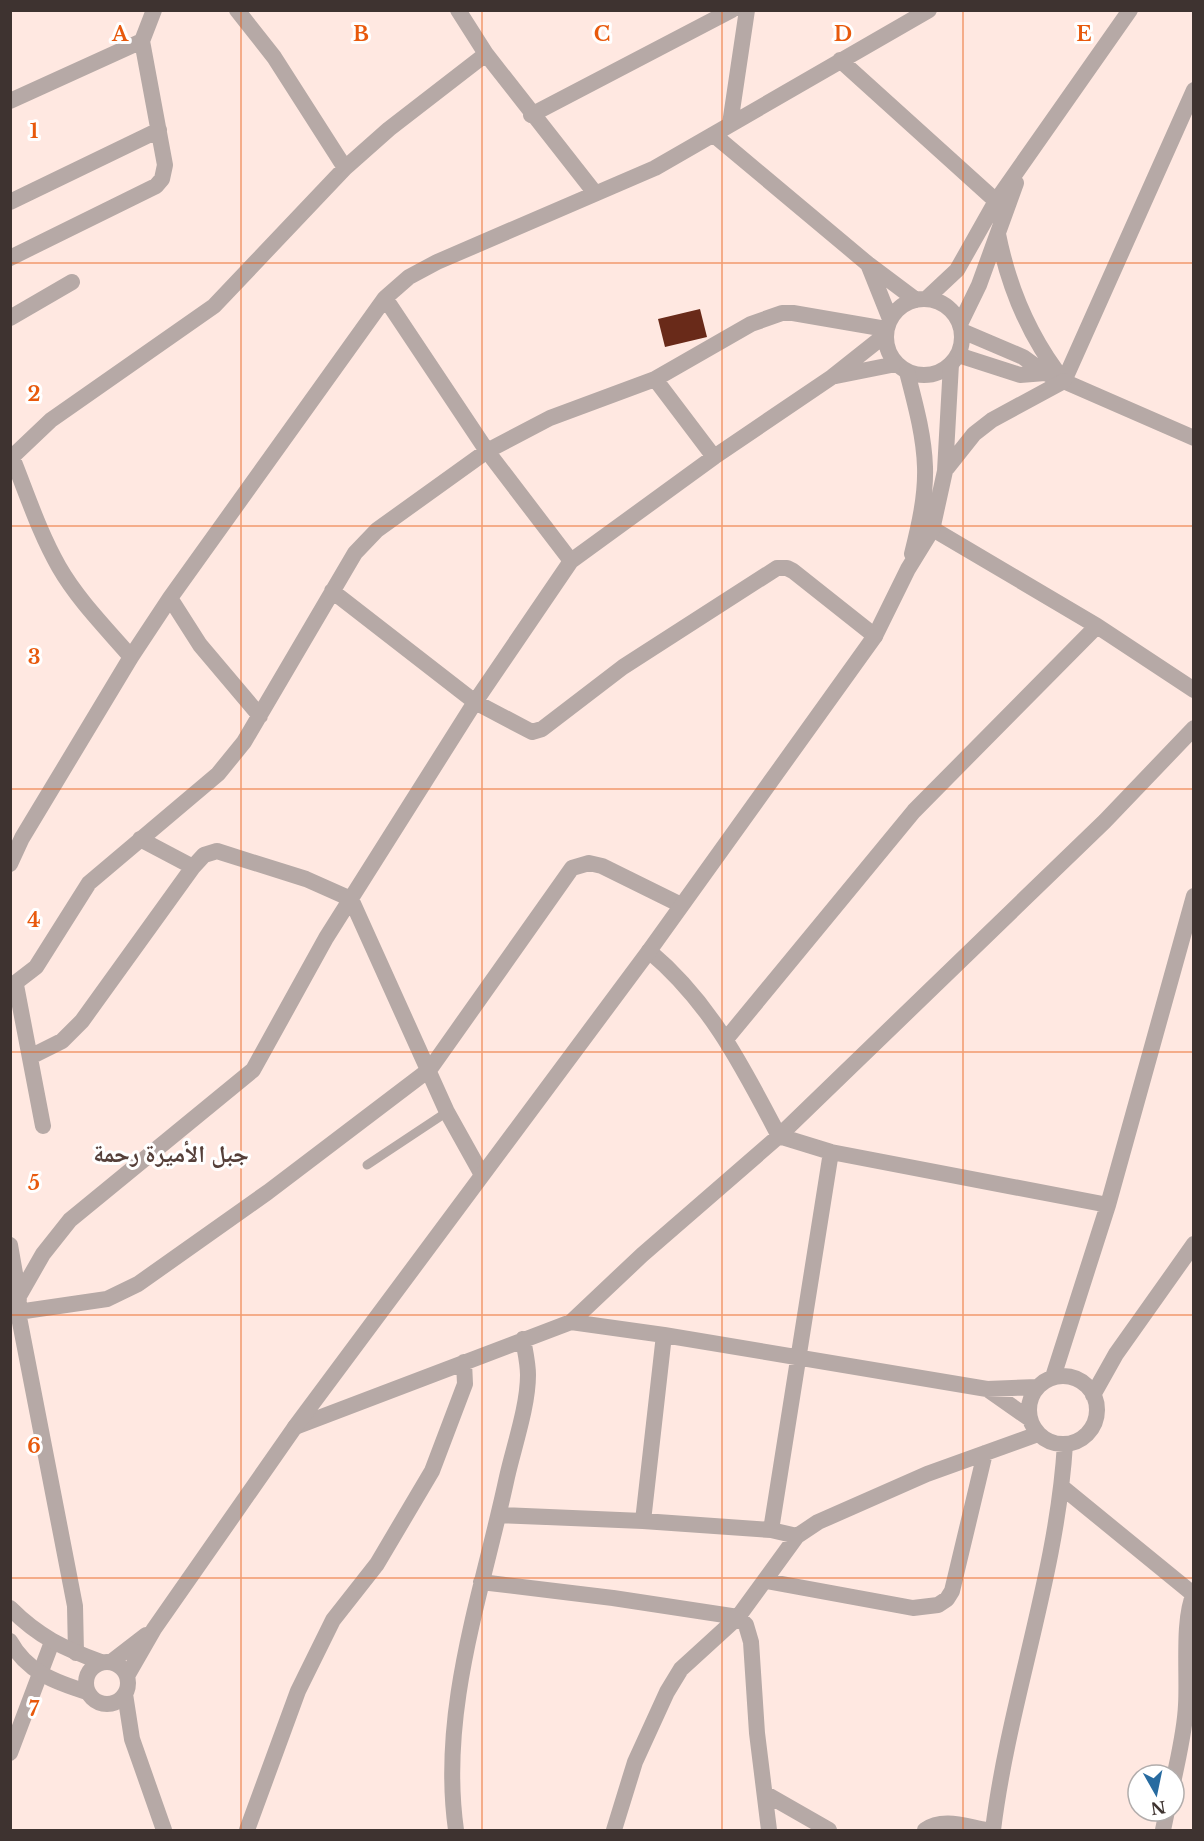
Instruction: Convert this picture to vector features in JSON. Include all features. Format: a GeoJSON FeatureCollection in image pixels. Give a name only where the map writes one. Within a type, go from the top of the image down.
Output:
{"type":"FeatureCollection","features":[{"type":"Feature","properties":{"kind":"street"},"geometry":{"type":"LineString","coordinates":[[10,258],[156,186],[162,179],[165,165],[142,41],[154,10]]}},
{"type":"Feature","properties":{"kind":"street"},"geometry":{"type":"LineString","coordinates":[[237,10],[274,57],[345,168]]}},
{"type":"Feature","properties":{"kind":"street"},"geometry":{"type":"LineString","coordinates":[[459,10],[486,54],[531,115],[595,193]]}},
{"type":"Feature","properties":{"kind":"street"},"geometry":{"type":"LineString","coordinates":[[531,115],[732,10]]}},
{"type":"Feature","properties":{"kind":"street"},"geometry":{"type":"LineString","coordinates":[[730,124],[747,10]]}},
{"type":"Feature","properties":{"kind":"street"},"geometry":{"type":"LineString","coordinates":[[10,864],[22,838],[130,657],[385,298],[409,277],[436,261],[655,168],[929,10]]}},
{"type":"Feature","properties":{"kind":"street"},"geometry":{"type":"LineString","coordinates":[[19,1304],[43,1254],[70,1220],[253,1070],[351,899],[475,702],[571,561],[714,457],[832,377],[887,328],[906,304],[921,300],[957,270],[996,201],[1130,10]]}},
{"type":"Feature","properties":{"kind":"street"},"geometry":{"type":"LineString","coordinates":[[10,101],[142,41]]}},
{"type":"Feature","properties":{"kind":"street"},"geometry":{"type":"LineString","coordinates":[[130,657],[76,592],[60,568],[43,535],[12,457],[51,420],[214,306],[345,168],[389,129],[486,54]]}},
{"type":"Feature","properties":{"kind":"street"},"geometry":{"type":"LineString","coordinates":[[840,60],[996,201]]}},
{"type":"Feature","properties":{"kind":"street"},"geometry":{"type":"LineString","coordinates":[[945,471],[958,452],[992,420],[1064,381],[1194,90]]}},
{"type":"Feature","properties":{"kind":"street"},"geometry":{"type":"LineString","coordinates":[[10,202],[159,130]]}},
{"type":"Feature","properties":{"kind":"street"},"geometry":{"type":"LineString","coordinates":[[714,135],[868,264],[921,300],[947,307],[961,328],[1023,357],[1045,374],[1194,438]]}},
{"type":"Feature","properties":{"kind":"street"},"geometry":{"type":"LineString","coordinates":[[164,1830],[132,1738],[125,1694],[127,1676],[154,1629],[295,1427],[481,1173],[649,951],[875,636],[908,569],[945,471],[955,359],[961,328],[998,234],[1020,167]]}},
{"type":"Feature","properties":{"kind":"street"},"geometry":{"type":"LineString","coordinates":[[998,234],[1008,278],[1021,312],[1047,360],[1064,381]]}},
{"type":"Feature","properties":{"kind":"street"},"geometry":{"type":"LineString","coordinates":[[868,264],[887,328],[890,355],[902,368],[919,417],[926,467],[926,526]]}},
{"type":"Feature","properties":{"kind":"street"},"geometry":{"type":"LineString","coordinates":[[10,318],[72,282]]}},
{"type":"Feature","properties":{"kind":"street"},"geometry":{"type":"LineString","coordinates":[[385,298],[487,451],[571,561]]}},
{"type":"Feature","properties":{"kind":"street"},"geometry":{"type":"LineString","coordinates":[[43,1126],[13,986],[36,967],[89,884],[218,774],[244,742],[355,553],[377,530],[487,451],[550,418],[655,379],[728,335],[782,313],[812,315],[887,328]]}},
{"type":"Feature","properties":{"kind":"street"},"geometry":{"type":"LineString","coordinates":[[832,377],[902,368],[931,375],[955,359],[1020,375],[1045,374]]}},
{"type":"Feature","properties":{"kind":"street"},"geometry":{"type":"LineString","coordinates":[[655,379],[714,457]]}},
{"type":"Feature","properties":{"kind":"street"},"geometry":{"type":"LineString","coordinates":[[926,526],[1097,626],[1194,690]]}},
{"type":"Feature","properties":{"kind":"street"},"geometry":{"type":"LineString","coordinates":[[332,591],[475,702],[522,729],[537,731],[624,667],[771,571],[782,567],[792,571],[875,636]]}},
{"type":"Feature","properties":{"kind":"street"},"geometry":{"type":"LineString","coordinates":[[170,598],[201,645],[260,716]]}},
{"type":"Feature","properties":{"kind":"street"},"geometry":{"type":"LineString","coordinates":[[727,1038],[914,811],[1097,626]]}},
{"type":"Feature","properties":{"kind":"street"},"geometry":{"type":"LineString","coordinates":[[295,1427],[571,1322],[642,1255],[779,1136],[1105,821],[1194,728]]}},
{"type":"Feature","properties":{"kind":"street"},"geometry":{"type":"LineString","coordinates":[[140,840],[193,867]]}},
{"type":"Feature","properties":{"kind":"street"},"geometry":{"type":"LineString","coordinates":[[30,1057],[62,1041],[82,1021],[193,867],[204,855],[217,852],[306,879],[351,899],[447,1112],[481,1173]]}},
{"type":"Feature","properties":{"kind":"street"},"geometry":{"type":"LineString","coordinates":[[19,1304],[107,1299],[138,1284],[268,1192],[430,1070],[572,868],[589,863],[603,866],[681,905]]}},
{"type":"Feature","properties":{"kind":"street"},"geometry":{"type":"LineString","coordinates":[[1053,1377],[1108,1204],[1194,896]]}},
{"type":"Feature","properties":{"kind":"street"},"geometry":{"type":"LineString","coordinates":[[649,951],[683,982],[727,1038],[779,1136],[831,1152],[1108,1204]]}},
{"type":"Feature","properties":{"kind":"street"},"geometry":{"type":"LineString","coordinates":[[771,1530],[831,1152]]}},
{"type":"Feature","properties":{"kind":"street"},"geometry":{"type":"LineString","coordinates":[[1093,1395],[1116,1353],[1194,1244]]}},
{"type":"Feature","properties":{"kind":"street"},"geometry":{"type":"LineString","coordinates":[[10,1245],[75,1606],[76,1653]]}},
{"type":"Feature","properties":{"kind":"street"},"geometry":{"type":"LineString","coordinates":[[571,1322],[664,1335],[987,1389],[1037,1387],[1053,1377],[1066,1377],[1078,1380],[1089,1387],[1097,1408],[1095,1422],[1083,1437],[1065,1444],[1050,1442],[1038,1434],[1030,1419],[1029,1402],[1037,1387]]}},
{"type":"Feature","properties":{"kind":"street"},"geometry":{"type":"LineString","coordinates":[[643,1521],[664,1335]]}},
{"type":"Feature","properties":{"kind":"street"},"geometry":{"type":"LineString","coordinates":[[456,1830],[452,1800],[453,1718],[481,1581],[499,1515],[527,1388],[527,1364],[523,1339]]}},
{"type":"Feature","properties":{"kind":"street"},"geometry":{"type":"LineString","coordinates":[[1078,1380],[1116,1353]]}},
{"type":"Feature","properties":{"kind":"street"},"geometry":{"type":"LineString","coordinates":[[247,1830],[298,1691],[333,1620],[378,1564],[432,1471],[465,1384],[464,1362]]}},
{"type":"Feature","properties":{"kind":"street"},"geometry":{"type":"LineString","coordinates":[[987,1389],[1030,1419]]}},
{"type":"Feature","properties":{"kind":"street"},"geometry":{"type":"LineString","coordinates":[[614,1830],[635,1762],[667,1692],[681,1669],[738,1617],[797,1536],[818,1522],[876,1496],[1038,1434]]}},
{"type":"Feature","properties":{"kind":"street"},"geometry":{"type":"LineString","coordinates":[[993,1830],[1009,1736],[1045,1582],[1062,1487],[1065,1444]]}},
{"type":"Feature","properties":{"kind":"street"},"geometry":{"type":"LineString","coordinates":[[766,1581],[913,1608],[938,1605],[947,1599],[952,1591],[986,1453]]}},
{"type":"Feature","properties":{"kind":"street"},"geometry":{"type":"LineString","coordinates":[[1062,1487],[1193,1594],[1188,1622],[1186,1706],[1176,1763]]}},
{"type":"Feature","properties":{"kind":"street"},"geometry":{"type":"LineString","coordinates":[[499,1515],[643,1521],[771,1530],[797,1536]]}},
{"type":"Feature","properties":{"kind":"street"},"geometry":{"type":"LineString","coordinates":[[481,1581],[738,1617],[746,1625],[751,1642],[756,1732],[769,1830]]}},
{"type":"Feature","properties":{"kind":"street"},"geometry":{"type":"LineString","coordinates":[[10,1608],[36,1633],[76,1653],[118,1665],[127,1676]]}},
{"type":"Feature","properties":{"kind":"street"},"geometry":{"type":"LineString","coordinates":[[87,1692],[87,1674],[154,1629]]}},
{"type":"Feature","properties":{"kind":"street"},"geometry":{"type":"LineString","coordinates":[[10,1641],[18,1655],[38,1673],[87,1692],[96,1701],[114,1703],[125,1694]]}},
{"type":"Feature","properties":{"kind":"street"},"geometry":{"type":"LineString","coordinates":[[10,1753],[38,1673],[52,1642]]}},
{"type":"Feature","properties":{"kind":"street"},"geometry":{"type":"LineString","coordinates":[[107,1704],[132,1738]]}},
{"type":"Feature","properties":{"kind":"street"},"geometry":{"type":"LineString","coordinates":[[766,1794],[829,1830]]}},
{"type":"Feature","properties":{"kind":"street"},"geometry":{"type":"LineString","coordinates":[[925,1830],[931,1826],[946,1823],[987,1830]]}},
{"type":"Feature","properties":{"kind":"lane"},"geometry":{"type":"LineString","coordinates":[[367,1165],[447,1112]]}},
{"type":"Feature","properties":{"kind":"building"},"geometry":{"type":"Polygon","coordinates":[[[700,309],[707,337],[665,347],[658,319],[700,309]]]}},
{"type":"Feature","properties":{"kind":"district","name":"جبل الأميرة رحمة"},"geometry":{"type":"Point","coordinates":[171,1153]}}]}
